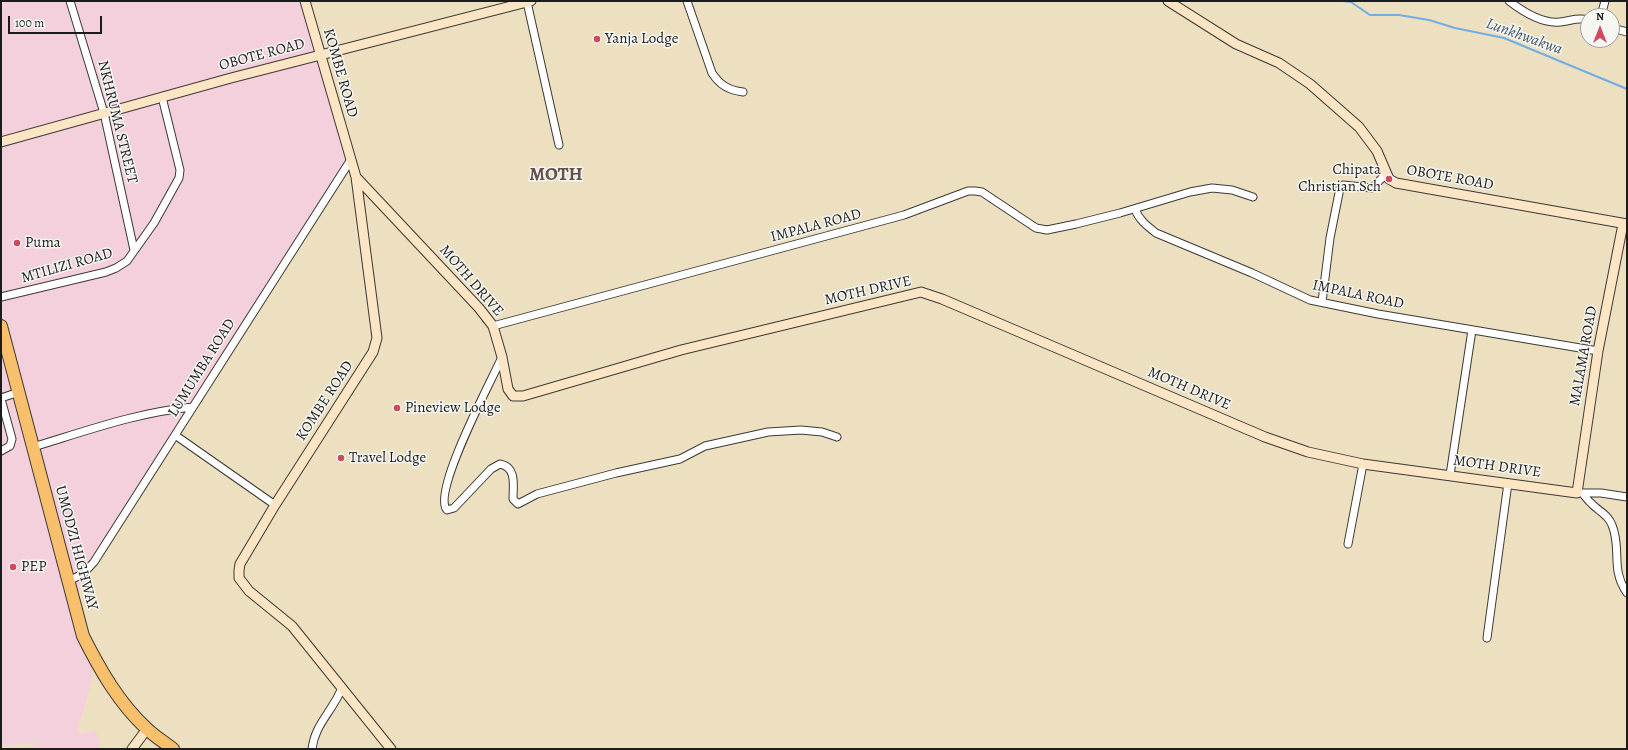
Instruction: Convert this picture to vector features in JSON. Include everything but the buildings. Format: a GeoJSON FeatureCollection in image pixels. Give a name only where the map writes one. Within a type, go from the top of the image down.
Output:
{"type":"FeatureCollection","features":[{"type":"Feature","properties":{"kind":"highway","name":"UMODZI HIGHWAY"},"geometry":{"type":"LineString","coordinates":[[1,326],[84,636],[97,664],[131,713],[147,729],[174,749]]}},
{"type":"Feature","properties":{"kind":"street","name":"NKHRUMA STREET"},"geometry":{"type":"LineString","coordinates":[[70,1],[104,113],[134,250]]}},
{"type":"Feature","properties":{"kind":"street","name":"KOMBE ROAD"},"geometry":{"type":"LineString","coordinates":[[305,1],[350,161],[356,177],[377,338],[373,352],[275,505],[240,564],[239,578],[249,591],[292,626],[391,749]]}},
{"type":"Feature","properties":{"kind":"street","name":"OBOTE ROAD"},"geometry":{"type":"LineString","coordinates":[[1,142],[321,54],[516,3],[529,1]]}},
{"type":"Feature","properties":{"kind":"street"},"geometry":{"type":"LineString","coordinates":[[529,1],[559,145]]}},
{"type":"Feature","properties":{"kind":"street"},"geometry":{"type":"LineString","coordinates":[[686,1],[712,73],[723,86],[734,91],[742,92]]}},
{"type":"Feature","properties":{"kind":"street","name":"OBOTE ROAD"},"geometry":{"type":"LineString","coordinates":[[1168,1],[1236,44],[1279,63],[1310,84],[1359,127],[1377,151],[1389,179],[1396,182],[1625,224]]}},
{"type":"Feature","properties":{"kind":"street"},"geometry":{"type":"LineString","coordinates":[[1509,1],[1524,10],[1551,22],[1580,19]]}},
{"type":"Feature","properties":{"kind":"street","name":"MTILIZI ROAD"},"geometry":{"type":"LineString","coordinates":[[1,297],[116,268],[127,261],[154,223],[179,178],[180,170],[162,98]]}},
{"type":"Feature","properties":{"kind":"street","name":"LUMUMBA ROAD"},"geometry":{"type":"LineString","coordinates":[[69,581],[84,574],[94,562],[350,161]]}},
{"type":"Feature","properties":{"kind":"street"},"geometry":{"type":"LineString","coordinates":[[1322,302],[1330,238],[1340,188],[1343,185],[1372,188],[1386,174]]}},
{"type":"Feature","properties":{"kind":"street","name":"MOTH DRIVE"},"geometry":{"type":"LineString","coordinates":[[356,177],[473,302],[493,326],[502,357],[510,394],[517,397],[682,350],[921,292],[942,298],[1265,437],[1308,452],[1363,464],[1580,493]]}},
{"type":"Feature","properties":{"kind":"street","name":"IMPALA ROAD"},"geometry":{"type":"LineString","coordinates":[[493,326],[904,215],[968,191],[982,192],[1036,228],[1042,230],[1076,224],[1135,209],[1190,192],[1212,188],[1232,190],[1253,197]]}},
{"type":"Feature","properties":{"kind":"street","name":"IMPALA ROAD"},"geometry":{"type":"LineString","coordinates":[[1135,209],[1144,224],[1156,233],[1252,273],[1310,300],[1378,314],[1598,351]]}},
{"type":"Feature","properties":{"kind":"street","name":"MALAMA ROAD"},"geometry":{"type":"LineString","coordinates":[[1580,493],[1598,351],[1625,224]]}},
{"type":"Feature","properties":{"kind":"street"},"geometry":{"type":"LineString","coordinates":[[1450,475],[1472,330]]}},
{"type":"Feature","properties":{"kind":"street"},"geometry":{"type":"LineString","coordinates":[[502,357],[453,462],[444,495],[445,508],[447,510],[454,508],[491,469],[500,464],[507,465],[512,472],[513,499],[518,504],[537,494],[616,473],[680,459],[705,446],[768,432],[801,430],[822,432],[837,437]]}},
{"type":"Feature","properties":{"kind":"street"},"geometry":{"type":"LineString","coordinates":[[1,451],[10,446],[12,439],[1,399],[19,392]]}},
{"type":"Feature","properties":{"kind":"street"},"geometry":{"type":"LineString","coordinates":[[33,447],[140,415],[167,409],[193,407]]}},
{"type":"Feature","properties":{"kind":"street"},"geometry":{"type":"LineString","coordinates":[[175,435],[275,505]]}},
{"type":"Feature","properties":{"kind":"street"},"geometry":{"type":"LineString","coordinates":[[1348,544],[1363,464]]}},
{"type":"Feature","properties":{"kind":"street"},"geometry":{"type":"LineString","coordinates":[[1487,638],[1508,483]]}},
{"type":"Feature","properties":{"kind":"street"},"geometry":{"type":"LineString","coordinates":[[1580,493],[1601,493],[1627,497]]}},
{"type":"Feature","properties":{"kind":"street"},"geometry":{"type":"LineString","coordinates":[[1580,493],[1591,504],[1608,516],[1612,524],[1615,534],[1619,581],[1627,593]]}},
{"type":"Feature","properties":{"kind":"street"},"geometry":{"type":"LineString","coordinates":[[312,749],[319,725],[332,707],[342,688]]}},
{"type":"Feature","properties":{"kind":"street"},"geometry":{"type":"LineString","coordinates":[[132,749],[147,729]]}},
{"type":"Feature","properties":{"kind":"shaded area"},"geometry":{"type":"Polygon","coordinates":[[[1,1],[306,1],[347,170],[75,597],[93,675],[77,734],[96,730],[100,749],[20,749],[44,742],[1,746],[1,1]]]}},
{"type":"Feature","properties":{"kind":"waterway","name":"Lunkhwakwa"},"geometry":{"type":"LineString","coordinates":[[1343,1],[1351,2],[1370,15],[1399,15],[1429,20],[1455,28],[1504,38],[1627,89]]}},
{"type":"Feature","properties":{"kind":"place","name":"Yanja Lodge"},"geometry":{"type":"Point","coordinates":[597,39]}},
{"type":"Feature","properties":{"kind":"place","name":"Chipata Christian Sch"},"geometry":{"type":"Point","coordinates":[1389,179]}},
{"type":"Feature","properties":{"kind":"place","name":"Puma"},"geometry":{"type":"Point","coordinates":[17,243]}},
{"type":"Feature","properties":{"kind":"place","name":"Pineview Lodge"},"geometry":{"type":"Point","coordinates":[397,408]}},
{"type":"Feature","properties":{"kind":"place","name":"Travel Lodge"},"geometry":{"type":"Point","coordinates":[341,458]}},
{"type":"Feature","properties":{"kind":"place","name":"PEP"},"geometry":{"type":"Point","coordinates":[13,567]}},
{"type":"Feature","properties":{"kind":"district","name":"MOTH"},"geometry":{"type":"Point","coordinates":[556,175]}}]}
